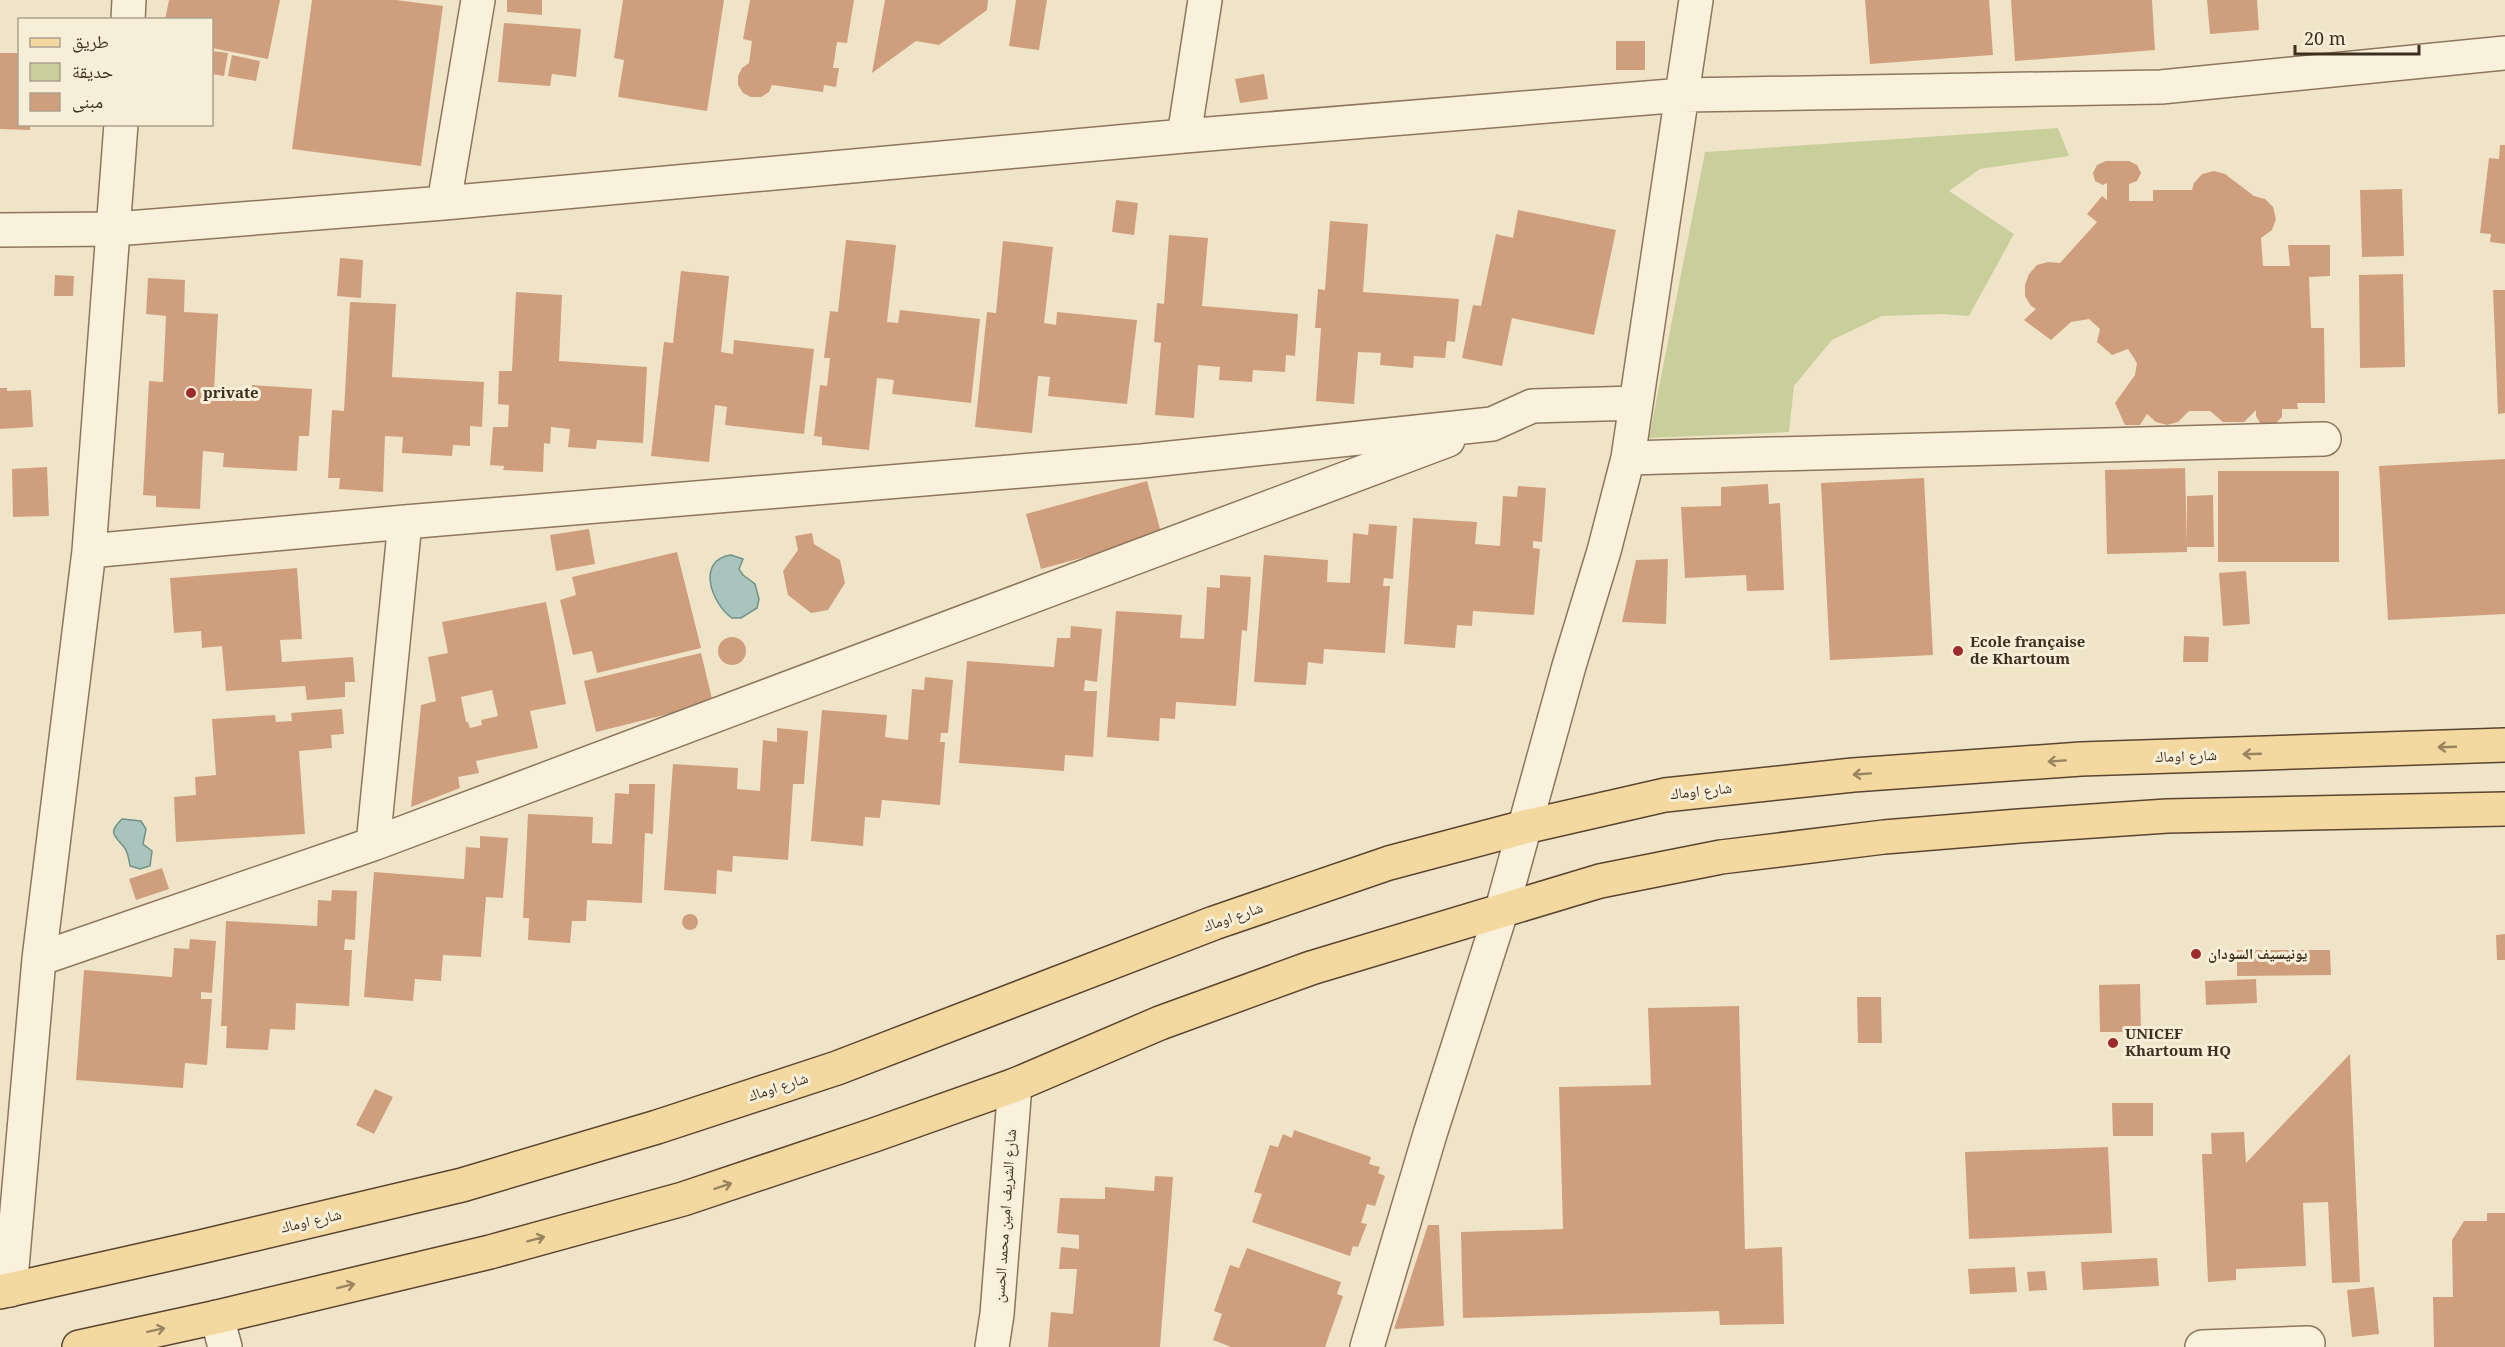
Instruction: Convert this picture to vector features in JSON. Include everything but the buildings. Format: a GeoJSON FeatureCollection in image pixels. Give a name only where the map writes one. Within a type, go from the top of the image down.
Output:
{"type":"FeatureCollection","features":[{"type":"Feature","properties":{"kind":"main road","name":"شارع اوماك"},"geometry":{"type":"LineString","coordinates":[[5,1291],[462,1185],[657,1127],[837,1068],[1214,923],[1389,863],[1525,827],[1665,795],[1853,775],[2081,759],[2505,745]]}},
{"type":"Feature","properties":{"kind":"main road"},"geometry":{"type":"LineString","coordinates":[[79,1347],[221,1332],[490,1252],[683,1199],[1015,1085],[1160,1023],[1311,968],[1600,881],[1721,857],[1884,837],[2167,816],[2505,809]]}},
{"type":"Feature","properties":{"kind":"street"},"geometry":{"type":"LineString","coordinates":[[128,18],[129,0]]}},
{"type":"Feature","properties":{"kind":"street"},"geometry":{"type":"LineString","coordinates":[[444,203],[478,0]]}},
{"type":"Feature","properties":{"kind":"street"},"geometry":{"type":"LineString","coordinates":[[1184,136],[1205,0]]}},
{"type":"Feature","properties":{"kind":"street"},"geometry":{"type":"LineString","coordinates":[[1367,1347],[1430,1134],[1502,909],[1569,666],[1604,551],[1628,458],[1696,0]]}},
{"type":"Feature","properties":{"kind":"street"},"geometry":{"type":"LineString","coordinates":[[0,230],[115,229],[444,203],[1184,136],[1683,95],[2161,87],[2505,50]]}},
{"type":"Feature","properties":{"kind":"street"},"geometry":{"type":"LineString","coordinates":[[5,1291],[39,959],[89,551],[115,229],[121,126]]}},
{"type":"Feature","properties":{"kind":"street"},"geometry":{"type":"LineString","coordinates":[[39,959],[373,844],[1492,424],[1532,406],[1636,402]]}},
{"type":"Feature","properties":{"kind":"street"},"geometry":{"type":"LineString","coordinates":[[89,551],[405,522],[1142,461],[1492,424]]}},
{"type":"Feature","properties":{"kind":"street"},"geometry":{"type":"LineString","coordinates":[[1628,458],[2324,439]]}},
{"type":"Feature","properties":{"kind":"street"},"geometry":{"type":"LineString","coordinates":[[373,844],[405,522]]}},
{"type":"Feature","properties":{"kind":"street","name":"شارع الشريف امين محمد الحسن"},"geometry":{"type":"LineString","coordinates":[[992,1347],[997,1314],[1015,1085]]}},
{"type":"Feature","properties":{"kind":"street"},"geometry":{"type":"LineString","coordinates":[[2202,1347],[2308,1343]]}},
{"type":"Feature","properties":{"kind":"green space"},"geometry":{"type":"Polygon","coordinates":[[[2058,128],[2069,156],[1980,169],[1949,191],[2014,234],[1969,316],[1944,314],[1882,316],[1832,340],[1794,386],[1789,432],[1649,438],[1705,152],[2058,128]]]}},
{"type":"Feature","properties":{"kind":"water"},"geometry":{"type":"Polygon","coordinates":[[[731,555],[743,559],[739,569],[755,584],[759,599],[757,608],[741,618],[732,618],[724,611],[710,583],[713,565],[720,559],[731,555]]]}},
{"type":"Feature","properties":{"kind":"water"},"geometry":{"type":"Polygon","coordinates":[[[122,819],[141,821],[146,829],[143,844],[152,851],[150,866],[140,869],[130,866],[124,847],[114,834],[117,824],[122,819]]]}},
{"type":"Feature","properties":{"kind":"place","name":"private"},"geometry":{"type":"Point","coordinates":[191,393]}},
{"type":"Feature","properties":{"kind":"place","name":"Ecole française de Khartoum"},"geometry":{"type":"Point","coordinates":[1958,651]}},
{"type":"Feature","properties":{"kind":"place","name":"يونيسيف السودان"},"geometry":{"type":"Point","coordinates":[2196,954]}},
{"type":"Feature","properties":{"kind":"place","name":"UNICEF Khartoum HQ"},"geometry":{"type":"Point","coordinates":[2113,1043]}}]}
